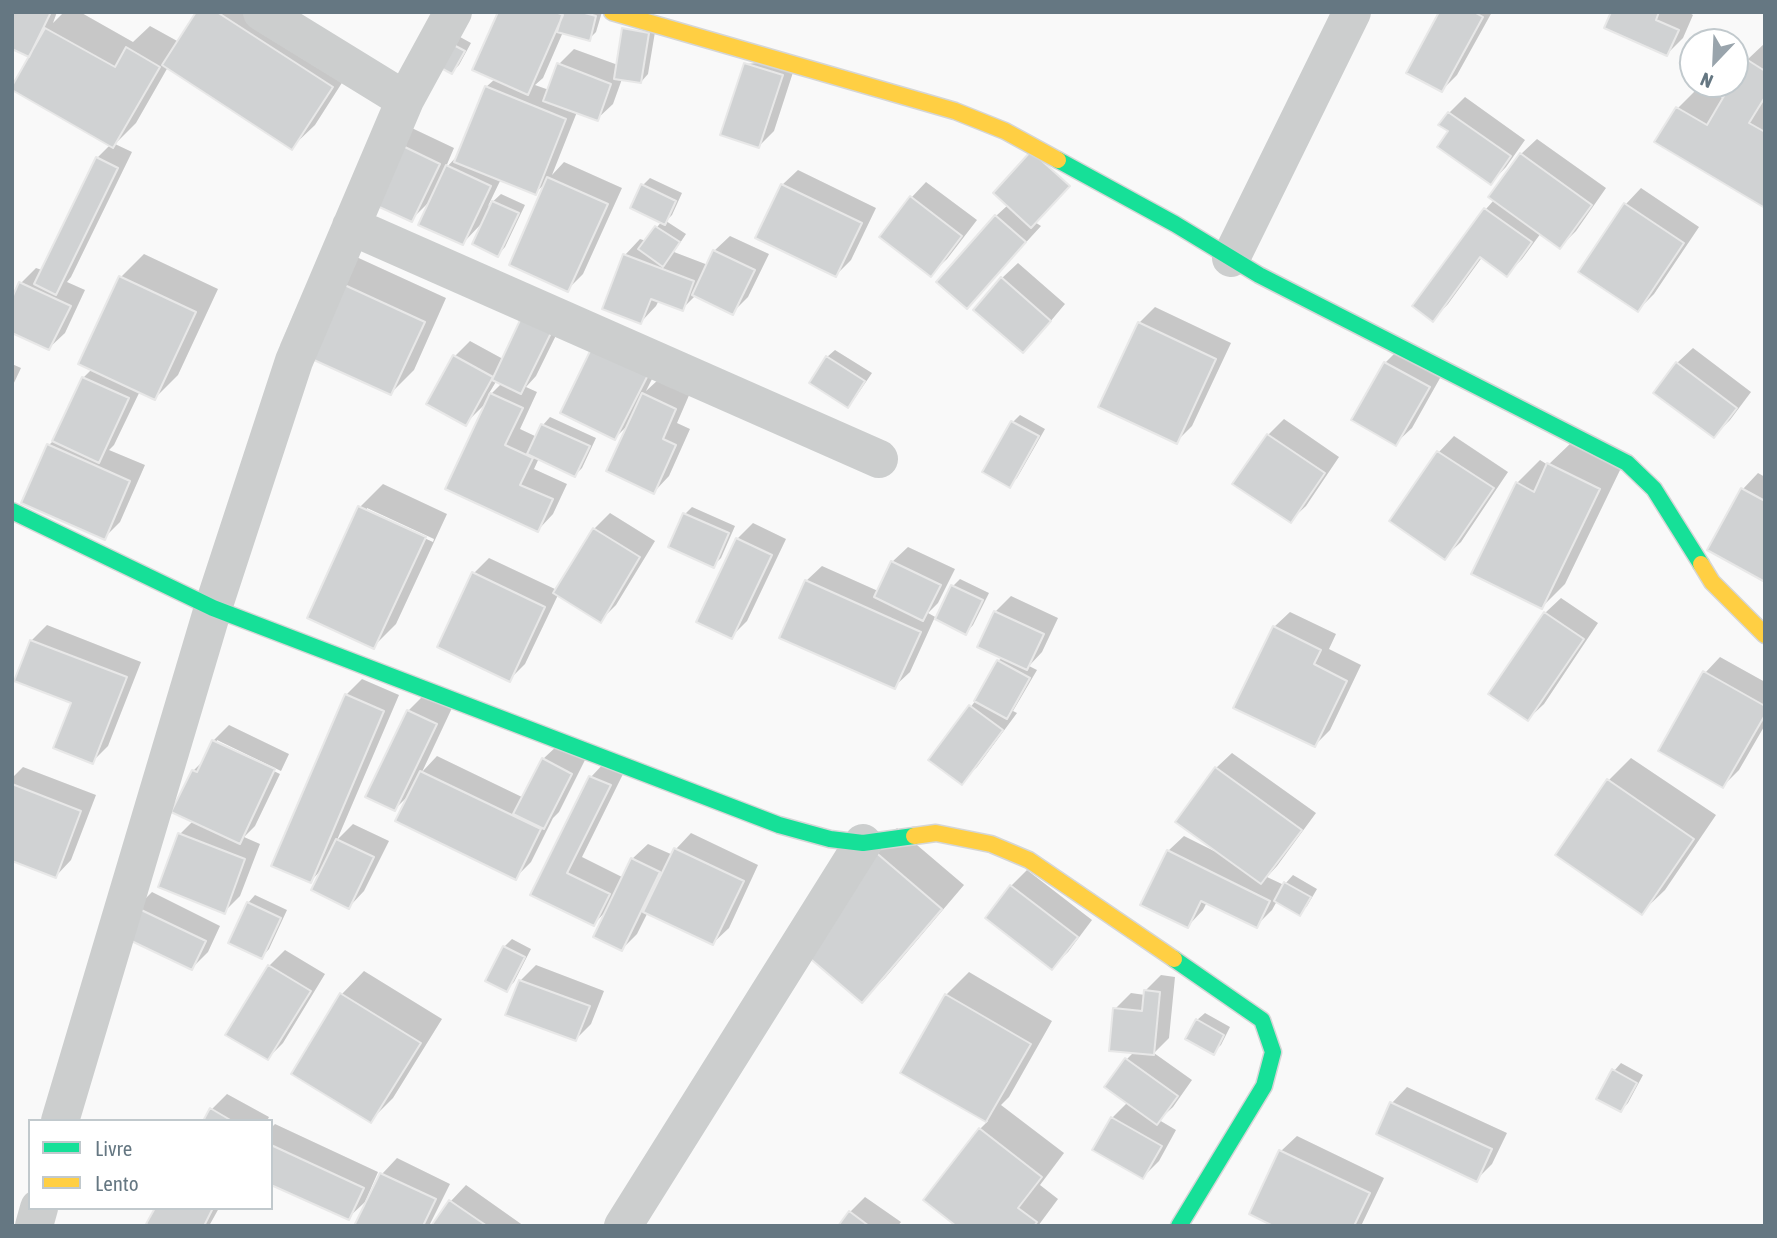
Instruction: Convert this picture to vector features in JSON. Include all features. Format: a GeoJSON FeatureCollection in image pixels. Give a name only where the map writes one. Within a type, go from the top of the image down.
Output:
{"type":"FeatureCollection","features":[{"type":"Feature","properties":{"kind":"street"},"geometry":{"type":"LineString","coordinates":[[262,12],[405,100]]}},
{"type":"Feature","properties":{"kind":"street"},"geometry":{"type":"LineString","coordinates":[[61,1119],[213,608],[294,361],[405,100],[453,12]]}},
{"type":"Feature","properties":{"kind":"street"},"geometry":{"type":"LineString","coordinates":[[612,12],[955,111],[1005,131],[1175,224],[1259,275],[1627,463],[1654,489],[1712,582],[1765,635]]}},
{"type":"Feature","properties":{"kind":"street"},"geometry":{"type":"LineString","coordinates":[[1231,258],[1352,12]]}},
{"type":"Feature","properties":{"kind":"street"},"geometry":{"type":"LineString","coordinates":[[351,226],[879,459]]}},
{"type":"Feature","properties":{"kind":"street"},"geometry":{"type":"LineString","coordinates":[[12,511],[213,608],[779,825],[830,839],[863,843],[936,833],[991,844],[1029,860],[1262,1020],[1273,1052],[1264,1086],[1179,1226]]}},
{"type":"Feature","properties":{"kind":"street"},"geometry":{"type":"LineString","coordinates":[[623,1226],[863,843]]}},
{"type":"Feature","properties":{"kind":"building"},"geometry":{"type":"Polygon","coordinates":[[[12,12],[51,12],[29,57],[12,49],[12,12]]]}},
{"type":"Feature","properties":{"kind":"building"},"geometry":{"type":"Polygon","coordinates":[[[196,12],[217,12],[333,87],[292,150],[162,65],[196,12]]]}},
{"type":"Feature","properties":{"kind":"building"},"geometry":{"type":"Polygon","coordinates":[[[498,12],[556,12],[563,15],[528,95],[472,70],[498,12]]]}},
{"type":"Feature","properties":{"kind":"building"},"geometry":{"type":"Polygon","coordinates":[[[563,12],[581,12],[596,16],[590,41],[557,32],[563,12]]]}},
{"type":"Feature","properties":{"kind":"building"},"geometry":{"type":"Polygon","coordinates":[[[1439,12],[1474,12],[1483,17],[1442,92],[1406,73],[1439,12]]]}},
{"type":"Feature","properties":{"kind":"building"},"geometry":{"type":"Polygon","coordinates":[[[1611,12],[1659,12],[1656,20],[1679,30],[1667,56],[1604,28],[1611,12]]]}},
{"type":"Feature","properties":{"kind":"building"},"geometry":{"type":"Polygon","coordinates":[[[45,28],[115,67],[126,47],[160,67],[113,148],[12,90],[45,28]]]}},
{"type":"Feature","properties":{"kind":"building"},"geometry":{"type":"Polygon","coordinates":[[[622,28],[649,33],[641,83],[614,79],[622,28]]]}},
{"type":"Feature","properties":{"kind":"building"},"geometry":{"type":"Polygon","coordinates":[[[431,33],[465,51],[452,74],[419,56],[431,33]]]}},
{"type":"Feature","properties":{"kind":"building"},"geometry":{"type":"Polygon","coordinates":[[[1749,61],[1765,71],[1765,97],[1749,123],[1765,132],[1765,208],[1654,142],[1676,107],[1707,125],[1723,98],[1749,98],[1749,61]]]}},
{"type":"Feature","properties":{"kind":"building"},"geometry":{"type":"Polygon","coordinates":[[[557,63],[611,84],[598,121],[543,101],[557,63]]]}},
{"type":"Feature","properties":{"kind":"building"},"geometry":{"type":"Polygon","coordinates":[[[744,63],[783,75],[759,148],[720,135],[744,63]]]}},
{"type":"Feature","properties":{"kind":"building"},"geometry":{"type":"Polygon","coordinates":[[[485,86],[566,119],[536,195],[454,162],[485,86]]]}},
{"type":"Feature","properties":{"kind":"building"},"geometry":{"type":"Polygon","coordinates":[[[1448,112],[1511,156],[1491,185],[1437,147],[1448,131],[1438,125],[1448,112]]]}},
{"type":"Feature","properties":{"kind":"building"},"geometry":{"type":"Polygon","coordinates":[[[380,135],[440,164],[412,222],[375,205],[380,135]]]}},
{"type":"Feature","properties":{"kind":"building"},"geometry":{"type":"Polygon","coordinates":[[[1031,151],[1070,186],[1031,228],[993,193],[1031,151]]]}},
{"type":"Feature","properties":{"kind":"building"},"geometry":{"type":"Polygon","coordinates":[[[1520,153],[1592,205],[1560,249],[1488,197],[1520,153]]]}},
{"type":"Feature","properties":{"kind":"building"},"geometry":{"type":"Polygon","coordinates":[[[96,157],[118,168],[56,295],[34,284],[96,157]]]}},
{"type":"Feature","properties":{"kind":"building"},"geometry":{"type":"Polygon","coordinates":[[[446,165],[491,186],[463,245],[418,225],[446,165]]]}},
{"type":"Feature","properties":{"kind":"building"},"geometry":{"type":"Polygon","coordinates":[[[547,177],[608,204],[568,292],[509,265],[547,177]]]}},
{"type":"Feature","properties":{"kind":"building"},"geometry":{"type":"Polygon","coordinates":[[[641,184],[676,201],[665,225],[630,208],[641,184]]]}},
{"type":"Feature","properties":{"kind":"building"},"geometry":{"type":"Polygon","coordinates":[[[781,184],[862,223],[836,277],[755,238],[781,184]]]}},
{"type":"Feature","properties":{"kind":"building"},"geometry":{"type":"Polygon","coordinates":[[[910,196],[962,236],[931,277],[879,237],[910,196]]]}},
{"type":"Feature","properties":{"kind":"building"},"geometry":{"type":"Polygon","coordinates":[[[492,201],[519,213],[498,257],[472,244],[492,201]]]}},
{"type":"Feature","properties":{"kind":"building"},"geometry":{"type":"Polygon","coordinates":[[[1624,203],[1684,243],[1638,312],[1578,272],[1624,203]]]}},
{"type":"Feature","properties":{"kind":"building"},"geometry":{"type":"Polygon","coordinates":[[[1484,208],[1532,242],[1507,277],[1480,257],[1433,322],[1412,306],[1484,208]]]}},
{"type":"Feature","properties":{"kind":"building"},"geometry":{"type":"Polygon","coordinates":[[[995,215],[1026,242],[967,309],[936,282],[995,215]]]}},
{"type":"Feature","properties":{"kind":"building"},"geometry":{"type":"Polygon","coordinates":[[[655,226],[680,242],[663,267],[638,249],[655,226]]]}},
{"type":"Feature","properties":{"kind":"building"},"geometry":{"type":"Polygon","coordinates":[[[713,250],[755,270],[733,315],[692,295],[713,250]]]}},
{"type":"Feature","properties":{"kind":"building"},"geometry":{"type":"Polygon","coordinates":[[[623,254],[694,281],[683,311],[651,299],[641,324],[602,309],[623,254]]]}},
{"type":"Feature","properties":{"kind":"building"},"geometry":{"type":"Polygon","coordinates":[[[314,271],[425,322],[391,395],[281,345],[314,271]]]}},
{"type":"Feature","properties":{"kind":"building"},"geometry":{"type":"Polygon","coordinates":[[[119,276],[196,312],[155,400],[78,364],[119,276]]]}},
{"type":"Feature","properties":{"kind":"building"},"geometry":{"type":"Polygon","coordinates":[[[1001,277],[1051,321],[1023,353],[973,310],[1001,277]]]}},
{"type":"Feature","properties":{"kind":"building"},"geometry":{"type":"Polygon","coordinates":[[[19,282],[71,306],[49,350],[12,333],[12,298],[19,282]]]}},
{"type":"Feature","properties":{"kind":"building"},"geometry":{"type":"Polygon","coordinates":[[[522,316],[552,331],[521,394],[492,380],[522,316]]]}},
{"type":"Feature","properties":{"kind":"building"},"geometry":{"type":"Polygon","coordinates":[[[1138,322],[1216,359],[1177,444],[1098,407],[1138,322]]]}},
{"type":"Feature","properties":{"kind":"building"},"geometry":{"type":"Polygon","coordinates":[[[593,345],[649,373],[615,440],[560,413],[593,345]]]}},
{"type":"Feature","properties":{"kind":"building"},"geometry":{"type":"Polygon","coordinates":[[[453,355],[493,377],[466,426],[426,404],[453,355]]]}},
{"type":"Feature","properties":{"kind":"building"},"geometry":{"type":"Polygon","coordinates":[[[826,356],[865,381],[848,408],[809,383],[826,356]]]}},
{"type":"Feature","properties":{"kind":"building"},"geometry":{"type":"Polygon","coordinates":[[[1384,362],[1430,387],[1396,446],[1351,420],[1384,362]]]}},
{"type":"Feature","properties":{"kind":"building"},"geometry":{"type":"Polygon","coordinates":[[[1676,362],[1737,408],[1714,438],[1653,393],[1676,362]]]}},
{"type":"Feature","properties":{"kind":"building"},"geometry":{"type":"Polygon","coordinates":[[[82,377],[129,398],[99,463],[52,441],[82,377]]]}},
{"type":"Feature","properties":{"kind":"building"},"geometry":{"type":"Polygon","coordinates":[[[490,393],[523,408],[505,445],[533,458],[520,485],[553,499],[538,532],[445,489],[490,393]]]}},
{"type":"Feature","properties":{"kind":"building"},"geometry":{"type":"Polygon","coordinates":[[[642,393],[676,409],[663,439],[676,445],[654,494],[606,471],[642,393]]]}},
{"type":"Feature","properties":{"kind":"building"},"geometry":{"type":"Polygon","coordinates":[[[1011,421],[1039,436],[1010,488],[982,472],[1011,421]]]}},
{"type":"Feature","properties":{"kind":"building"},"geometry":{"type":"Polygon","coordinates":[[[541,424],[590,446],[575,477],[527,454],[541,424]]]}},
{"type":"Feature","properties":{"kind":"building"},"geometry":{"type":"Polygon","coordinates":[[[1267,434],[1325,473],[1291,523],[1232,484],[1267,434]]]}},
{"type":"Feature","properties":{"kind":"building"},"geometry":{"type":"Polygon","coordinates":[[[47,444],[130,481],[105,540],[21,503],[47,444]]]}},
{"type":"Feature","properties":{"kind":"building"},"geometry":{"type":"Polygon","coordinates":[[[1437,451],[1494,488],[1445,560],[1389,521],[1437,451]]]}},
{"type":"Feature","properties":{"kind":"building"},"geometry":{"type":"Polygon","coordinates":[[[1547,463],[1600,489],[1542,609],[1471,574],[1516,482],[1534,492],[1547,463]]]}},
{"type":"Feature","properties":{"kind":"building"},"geometry":{"type":"Polygon","coordinates":[[[1741,488],[1765,501],[1765,582],[1707,550],[1741,488]]]}},
{"type":"Feature","properties":{"kind":"building"},"geometry":{"type":"Polygon","coordinates":[[[358,506],[426,537],[374,649],[307,618],[358,506]]]}},
{"type":"Feature","properties":{"kind":"building"},"geometry":{"type":"Polygon","coordinates":[[[683,513],[729,533],[714,568],[668,547],[683,513]]]}},
{"type":"Feature","properties":{"kind":"building"},"geometry":{"type":"Polygon","coordinates":[[[593,528],[640,557],[601,623],[553,593],[593,528]]]}},
{"type":"Feature","properties":{"kind":"building"},"geometry":{"type":"Polygon","coordinates":[[[736,538],[772,555],[732,639],[696,622],[736,538]]]}},
{"type":"Feature","properties":{"kind":"building"},"geometry":{"type":"Polygon","coordinates":[[[891,561],[941,585],[923,621],[874,597],[891,561]]]}},
{"type":"Feature","properties":{"kind":"building"},"geometry":{"type":"Polygon","coordinates":[[[472,572],[545,607],[510,682],[437,647],[472,572]]]}},
{"type":"Feature","properties":{"kind":"building"},"geometry":{"type":"Polygon","coordinates":[[[805,580],[921,632],[895,689],[779,638],[805,580]]]}},
{"type":"Feature","properties":{"kind":"building"},"geometry":{"type":"Polygon","coordinates":[[[951,585],[983,600],[966,635],[935,619],[951,585]]]}},
{"type":"Feature","properties":{"kind":"building"},"geometry":{"type":"Polygon","coordinates":[[[994,611],[1044,634],[1027,670],[977,647],[994,611]]]}},
{"type":"Feature","properties":{"kind":"building"},"geometry":{"type":"Polygon","coordinates":[[[1544,612],[1584,639],[1528,721],[1488,694],[1544,612]]]}},
{"type":"Feature","properties":{"kind":"building"},"geometry":{"type":"Polygon","coordinates":[[[1273,626],[1321,650],[1314,664],[1347,681],[1315,747],[1233,708],[1273,626]]]}},
{"type":"Feature","properties":{"kind":"building"},"geometry":{"type":"Polygon","coordinates":[[[30,640],[127,677],[93,764],[53,748],[71,703],[14,681],[30,640]]]}},
{"type":"Feature","properties":{"kind":"building"},"geometry":{"type":"Polygon","coordinates":[[[997,660],[1030,678],[1007,719],[974,701],[997,660]]]}},
{"type":"Feature","properties":{"kind":"building"},"geometry":{"type":"Polygon","coordinates":[[[1703,671],[1765,706],[1765,715],[1723,788],[1658,751],[1703,671]]]}},
{"type":"Feature","properties":{"kind":"building"},"geometry":{"type":"Polygon","coordinates":[[[345,694],[384,711],[311,883],[271,866],[345,694]]]}},
{"type":"Feature","properties":{"kind":"building"},"geometry":{"type":"Polygon","coordinates":[[[969,705],[1003,730],[962,785],[928,760],[969,705]]]}},
{"type":"Feature","properties":{"kind":"building"},"geometry":{"type":"Polygon","coordinates":[[[407,710],[437,724],[395,811],[365,797],[407,710]]]}},
{"type":"Feature","properties":{"kind":"building"},"geometry":{"type":"Polygon","coordinates":[[[212,740],[275,769],[240,844],[171,812],[192,770],[197,772],[212,740]]]}},
{"type":"Feature","properties":{"kind":"building"},"geometry":{"type":"Polygon","coordinates":[[[542,758],[572,774],[544,829],[513,814],[542,758]]]}},
{"type":"Feature","properties":{"kind":"building"},"geometry":{"type":"Polygon","coordinates":[[[1215,767],[1302,830],[1261,884],[1175,822],[1215,767]]]}},
{"type":"Feature","properties":{"kind":"building"},"geometry":{"type":"Polygon","coordinates":[[[420,771],[541,829],[516,880],[395,821],[420,771]]]}},
{"type":"Feature","properties":{"kind":"building"},"geometry":{"type":"Polygon","coordinates":[[[589,776],[611,785],[567,873],[610,894],[594,926],[530,895],[589,776]]]}},
{"type":"Feature","properties":{"kind":"building"},"geometry":{"type":"Polygon","coordinates":[[[1607,779],[1694,839],[1642,915],[1555,855],[1607,779]]]}},
{"type":"Feature","properties":{"kind":"building"},"geometry":{"type":"Polygon","coordinates":[[[12,784],[81,811],[56,878],[12,861],[12,784]]]}},
{"type":"Feature","properties":{"kind":"building"},"geometry":{"type":"Polygon","coordinates":[[[178,833],[245,859],[225,914],[158,887],[178,833]]]}},
{"type":"Feature","properties":{"kind":"building"},"geometry":{"type":"Polygon","coordinates":[[[336,839],[374,857],[349,909],[311,890],[336,839]]]}},
{"type":"Feature","properties":{"kind":"building"},"geometry":{"type":"Polygon","coordinates":[[[674,848],[744,881],[713,945],[643,912],[674,848]]]}},
{"type":"Feature","properties":{"kind":"building"},"geometry":{"type":"Polygon","coordinates":[[[873,850],[942,909],[862,1003],[792,943],[873,850]]]}},
{"type":"Feature","properties":{"kind":"building"},"geometry":{"type":"Polygon","coordinates":[[[1167,850],[1270,901],[1257,928],[1201,901],[1188,928],[1140,905],[1167,850]]]}},
{"type":"Feature","properties":{"kind":"building"},"geometry":{"type":"Polygon","coordinates":[[[631,858],[660,872],[622,951],[593,937],[631,858]]]}},
{"type":"Feature","properties":{"kind":"building"},"geometry":{"type":"Polygon","coordinates":[[[1284,882],[1311,897],[1300,916],[1274,901],[1284,882]]]}},
{"type":"Feature","properties":{"kind":"building"},"geometry":{"type":"Polygon","coordinates":[[[1010,885],[1078,937],[1052,970],[985,918],[1010,885]]]}},
{"type":"Feature","properties":{"kind":"building"},"geometry":{"type":"Polygon","coordinates":[[[247,902],[281,918],[262,959],[228,943],[247,902]]]}},
{"type":"Feature","properties":{"kind":"building"},"geometry":{"type":"Polygon","coordinates":[[[135,907],[206,941],[192,970],[121,936],[135,907]]]}},
{"type":"Feature","properties":{"kind":"building"},"geometry":{"type":"Polygon","coordinates":[[[503,946],[525,957],[507,992],[485,981],[503,946]]]}},
{"type":"Feature","properties":{"kind":"building"},"geometry":{"type":"Polygon","coordinates":[[[268,965],[311,991],[268,1060],[225,1035],[268,965]]]}},
{"type":"Feature","properties":{"kind":"building"},"geometry":{"type":"Polygon","coordinates":[[[519,980],[590,1006],[576,1041],[505,1015],[519,980]]]}},
{"type":"Feature","properties":{"kind":"building"},"geometry":{"type":"Polygon","coordinates":[[[1144,990],[1160,992],[1154,1055],[1109,1051],[1113,1008],[1142,1011],[1144,990]]]}},
{"type":"Feature","properties":{"kind":"building"},"geometry":{"type":"Polygon","coordinates":[[[340,993],[421,1043],[371,1123],[291,1074],[340,993]]]}},
{"type":"Feature","properties":{"kind":"building"},"geometry":{"type":"Polygon","coordinates":[[[945,994],[1031,1044],[986,1122],[900,1073],[945,994]]]}},
{"type":"Feature","properties":{"kind":"building"},"geometry":{"type":"Polygon","coordinates":[[[1196,1019],[1224,1035],[1214,1055],[1185,1039],[1196,1019]]]}},
{"type":"Feature","properties":{"kind":"building"},"geometry":{"type":"Polygon","coordinates":[[[1125,1058],[1178,1096],[1157,1125],[1104,1087],[1125,1058]]]}},
{"type":"Feature","properties":{"kind":"building"},"geometry":{"type":"Polygon","coordinates":[[[1612,1069],[1637,1083],[1621,1112],[1596,1099],[1612,1069]]]}},
{"type":"Feature","properties":{"kind":"building"},"geometry":{"type":"Polygon","coordinates":[[[1390,1102],[1492,1149],[1477,1182],[1376,1134],[1390,1102]]]}},
{"type":"Feature","properties":{"kind":"building"},"geometry":{"type":"Polygon","coordinates":[[[210,1108],[229,1119],[204,1119],[210,1108]]]}},
{"type":"Feature","properties":{"kind":"building"},"geometry":{"type":"Polygon","coordinates":[[[1111,1117],[1162,1146],[1143,1179],[1092,1150],[1111,1117]]]}},
{"type":"Feature","properties":{"kind":"building"},"geometry":{"type":"Polygon","coordinates":[[[979,1128],[1042,1177],[1018,1208],[1037,1222],[1034,1226],[956,1226],[923,1200],[979,1128]]]}},
{"type":"Feature","properties":{"kind":"building"},"geometry":{"type":"Polygon","coordinates":[[[273,1146],[364,1188],[349,1220],[273,1186],[273,1146]]]}},
{"type":"Feature","properties":{"kind":"building"},"geometry":{"type":"Polygon","coordinates":[[[1279,1150],[1370,1193],[1354,1226],[1273,1226],[1249,1214],[1279,1150]]]}},
{"type":"Feature","properties":{"kind":"building"},"geometry":{"type":"Polygon","coordinates":[[[380,1173],[436,1199],[423,1226],[354,1226],[380,1173]]]}},
{"type":"Feature","properties":{"kind":"building"},"geometry":{"type":"Polygon","coordinates":[[[449,1200],[487,1226],[431,1226],[449,1200]]]}},
{"type":"Feature","properties":{"kind":"building"},"geometry":{"type":"Polygon","coordinates":[[[154,1210],[212,1210],[204,1226],[146,1224],[154,1210]]]}},
{"type":"Feature","properties":{"kind":"building"},"geometry":{"type":"Polygon","coordinates":[[[849,1211],[869,1226],[838,1226],[849,1211]]]}},
{"type":"Feature","properties":{"kind":"traffic: fast"},"geometry":{"type":"LineString","coordinates":[[1058,160],[1175,224],[1259,275],[1627,463],[1654,489],[1701,564]]}},
{"type":"Feature","properties":{"kind":"traffic: fast"},"geometry":{"type":"LineString","coordinates":[[12,511],[213,608],[779,825],[830,839],[863,843],[914,836]]}},
{"type":"Feature","properties":{"kind":"traffic: fast"},"geometry":{"type":"LineString","coordinates":[[1174,959],[1262,1020],[1273,1052],[1264,1086],[1179,1226]]}},
{"type":"Feature","properties":{"kind":"traffic: slow"},"geometry":{"type":"LineString","coordinates":[[612,12],[955,111],[1005,131],[1058,160]]}},
{"type":"Feature","properties":{"kind":"traffic: slow"},"geometry":{"type":"LineString","coordinates":[[1701,564],[1712,582],[1765,635]]}},
{"type":"Feature","properties":{"kind":"traffic: slow"},"geometry":{"type":"LineString","coordinates":[[914,836],[936,833],[991,844],[1029,860],[1174,959]]}}]}
